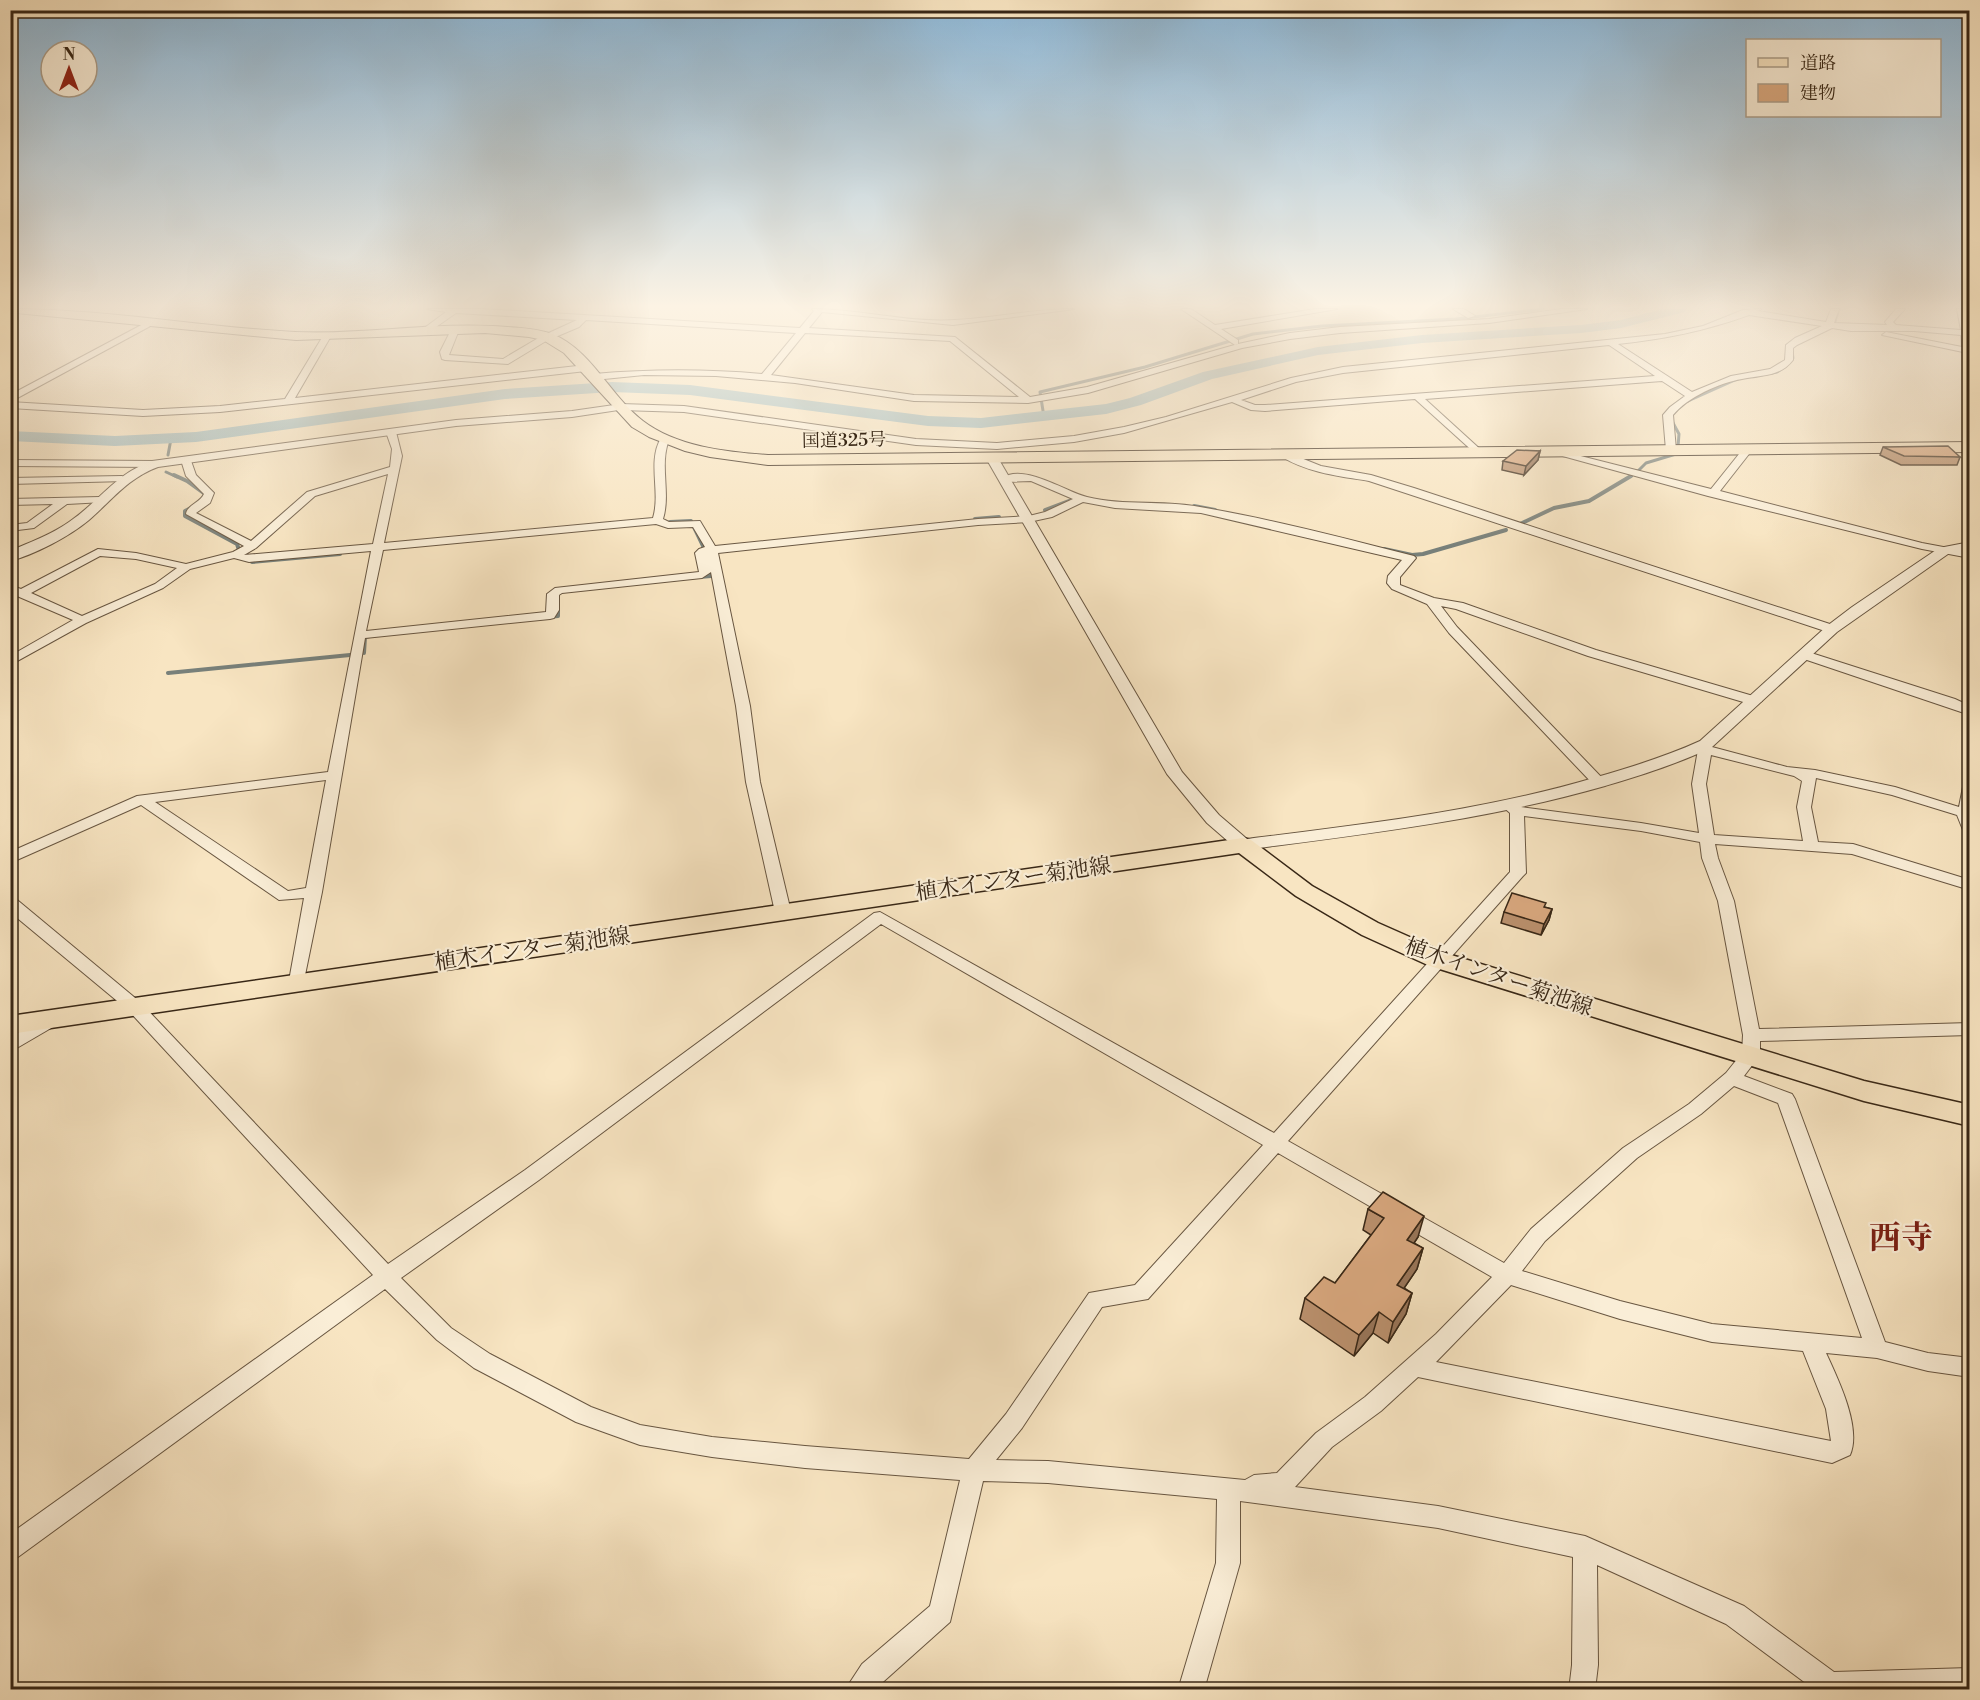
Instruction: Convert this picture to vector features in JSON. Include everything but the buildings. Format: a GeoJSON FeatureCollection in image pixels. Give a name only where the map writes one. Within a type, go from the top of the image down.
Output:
{"type":"FeatureCollection","features":[{"type":"Feature","properties":{"kind":"highway","name":"国道325号"},"geometry":{"type":"LineString","coordinates":[[605,388],[637,424],[664,440],[708,453],[764,460],[1970,447]]}},
{"type":"Feature","properties":{"kind":"main road","name":"植木インター菊池線"},"geometry":{"type":"LineString","coordinates":[[10,1025],[297,981],[783,912],[879,907],[1242,845],[1304,891],[1370,929],[1438,960],[1567,1001],[1752,1045],[1864,1091],[1970,1116]]}},
{"type":"Feature","properties":{"kind":"street"},"geometry":{"type":"LineString","coordinates":[[10,399],[30,388]]}},
{"type":"Feature","properties":{"kind":"street"},"geometry":{"type":"LineString","coordinates":[[288,402],[296,388]]}},
{"type":"Feature","properties":{"kind":"street"},"geometry":{"type":"LineString","coordinates":[[10,405],[143,413],[288,402],[399,388]]}},
{"type":"Feature","properties":{"kind":"street"},"geometry":{"type":"LineString","coordinates":[[846,388],[915,398],[1028,400],[1092,388]]}},
{"type":"Feature","properties":{"kind":"street"},"geometry":{"type":"LineString","coordinates":[[1013,388],[1028,400]]}},
{"type":"Feature","properties":{"kind":"street"},"geometry":{"type":"LineString","coordinates":[[10,463],[156,464],[478,420],[572,414],[621,407],[709,411],[916,442],[983,446],[1052,442],[1124,430],[1266,388]]}},
{"type":"Feature","properties":{"kind":"street"},"geometry":{"type":"LineString","coordinates":[[1231,399],[1254,408],[1265,408],[1529,388]]}},
{"type":"Feature","properties":{"kind":"street"},"geometry":{"type":"LineString","coordinates":[[1679,388],[1692,396]]}},
{"type":"Feature","properties":{"kind":"street"},"geometry":{"type":"LineString","coordinates":[[1671,450],[1668,415],[1676,405],[1711,388]]}},
{"type":"Feature","properties":{"kind":"street"},"geometry":{"type":"LineString","coordinates":[[1418,397],[1477,452]]}},
{"type":"Feature","properties":{"kind":"street"},"geometry":{"type":"LineString","coordinates":[[297,981],[360,635],[397,449],[391,432]]}},
{"type":"Feature","properties":{"kind":"street"},"geometry":{"type":"LineString","coordinates":[[657,521],[661,513],[663,480],[660,447],[664,440]]}},
{"type":"Feature","properties":{"kind":"street"},"geometry":{"type":"LineString","coordinates":[[1712,494],[1744,454],[1740,449]]}},
{"type":"Feature","properties":{"kind":"street"},"geometry":{"type":"LineString","coordinates":[[1553,452],[1712,494],[1944,551],[1970,555]]}},
{"type":"Feature","properties":{"kind":"street"},"geometry":{"type":"LineString","coordinates":[[1286,455],[1300,463],[1319,469],[1371,478],[1410,490],[1832,629]]}},
{"type":"Feature","properties":{"kind":"street"},"geometry":{"type":"LineString","coordinates":[[992,458],[1175,774],[1193,798],[1242,845],[1513,808],[1706,747],[1724,726],[1755,701],[1832,629],[1944,551],[1970,546]]}},
{"type":"Feature","properties":{"kind":"street"},"geometry":{"type":"LineString","coordinates":[[186,460],[190,476],[209,493],[206,501],[191,511],[191,514],[252,546]]}},
{"type":"Feature","properties":{"kind":"street"},"geometry":{"type":"LineString","coordinates":[[10,557],[74,526],[122,479],[156,464]]}},
{"type":"Feature","properties":{"kind":"street"},"geometry":{"type":"LineString","coordinates":[[10,661],[82,620],[159,586],[186,567],[237,554],[252,546],[311,494],[393,469]]}},
{"type":"Feature","properties":{"kind":"street"},"geometry":{"type":"LineString","coordinates":[[1005,479],[1032,478],[1082,499],[1115,506],[1192,508],[1410,558],[1394,576],[1393,583],[1396,587],[1431,602],[1459,606],[1592,654],[1755,701]]}},
{"type":"Feature","properties":{"kind":"street"},"geometry":{"type":"LineString","coordinates":[[10,481],[122,479]]}},
{"type":"Feature","properties":{"kind":"street"},"geometry":{"type":"LineString","coordinates":[[360,635],[550,615],[553,610],[553,594],[559,590],[702,575],[705,572],[701,553],[712,550],[978,522],[1029,519],[1048,515],[1082,499]]}},
{"type":"Feature","properties":{"kind":"street"},"geometry":{"type":"LineString","coordinates":[[10,502],[100,500]]}},
{"type":"Feature","properties":{"kind":"street"},"geometry":{"type":"LineString","coordinates":[[10,528],[30,526],[64,501]]}},
{"type":"Feature","properties":{"kind":"street"},"geometry":{"type":"LineString","coordinates":[[237,554],[239,558],[249,560],[657,521],[668,525],[696,523],[712,550],[743,706],[753,782],[783,912]]}},
{"type":"Feature","properties":{"kind":"street"},"geometry":{"type":"LineString","coordinates":[[16,591],[98,552],[136,556],[186,567]]}},
{"type":"Feature","properties":{"kind":"street"},"geometry":{"type":"LineString","coordinates":[[16,591],[82,620]]}},
{"type":"Feature","properties":{"kind":"street"},"geometry":{"type":"LineString","coordinates":[[1431,602],[1453,630],[1599,782]]}},
{"type":"Feature","properties":{"kind":"street"},"geometry":{"type":"LineString","coordinates":[[1805,655],[1950,702],[1970,711]]}},
{"type":"Feature","properties":{"kind":"street"},"geometry":{"type":"LineString","coordinates":[[1706,747],[1799,773],[1895,791],[1964,813]]}},
{"type":"Feature","properties":{"kind":"street"},"geometry":{"type":"LineString","coordinates":[[1229,1489],[1283,1483],[1324,1440],[1373,1404],[1415,1367],[1507,1275],[1538,1234],[1630,1153],[1695,1109],[1732,1078],[1752,1045],[1726,901],[1710,858],[1699,784],[1706,747]]}},
{"type":"Feature","properties":{"kind":"street"},"geometry":{"type":"LineString","coordinates":[[1799,773],[1809,779],[1804,807],[1811,845]]}},
{"type":"Feature","properties":{"kind":"street"},"geometry":{"type":"LineString","coordinates":[[10,858],[142,800],[334,775]]}},
{"type":"Feature","properties":{"kind":"street"},"geometry":{"type":"LineString","coordinates":[[1970,787],[1964,813],[1970,830]]}},
{"type":"Feature","properties":{"kind":"street"},"geometry":{"type":"LineString","coordinates":[[142,800],[285,896],[314,892]]}},
{"type":"Feature","properties":{"kind":"street"},"geometry":{"type":"LineString","coordinates":[[1513,808],[1708,839],[1853,849],[1970,885]]}},
{"type":"Feature","properties":{"kind":"street"},"geometry":{"type":"LineString","coordinates":[[858,1689],[871,1673],[941,1613],[974,1470],[1014,1421],[1096,1299],[1141,1293],[1518,873],[1513,808]]}},
{"type":"Feature","properties":{"kind":"street"},"geometry":{"type":"LineString","coordinates":[[10,903],[134,1006],[416,1308],[444,1334],[482,1361],[584,1415],[640,1435],[712,1447],[805,1457],[974,1470],[1048,1472],[1229,1489],[1438,1517],[1585,1548],[1735,1615],[1829,1688],[1970,1681]]}},
{"type":"Feature","properties":{"kind":"street"},"geometry":{"type":"LineString","coordinates":[[10,1549],[532,1175],[879,907],[1277,1143],[1507,1275],[1620,1310],[1712,1333],[1877,1349],[1928,1362],[1970,1368]]}},
{"type":"Feature","properties":{"kind":"street"},"geometry":{"type":"LineString","coordinates":[[10,1046],[55,1018]]}},
{"type":"Feature","properties":{"kind":"street"},"geometry":{"type":"LineString","coordinates":[[1752,1045],[1970,1029]]}},
{"type":"Feature","properties":{"kind":"street"},"geometry":{"type":"LineString","coordinates":[[1732,1078],[1786,1099],[1877,1349]]}},
{"type":"Feature","properties":{"kind":"street"},"geometry":{"type":"LineString","coordinates":[[1415,1367],[1563,1400],[1832,1452],[1842,1448],[1843,1434],[1820,1362],[1810,1343]]}},
{"type":"Feature","properties":{"kind":"street"},"geometry":{"type":"LineString","coordinates":[[1191,1689],[1228,1563],[1229,1489]]}},
{"type":"Feature","properties":{"kind":"street"},"geometry":{"type":"LineString","coordinates":[[1582,1689],[1585,1665],[1585,1548]]}},
{"type":"Feature","properties":{"kind":"waterway"},"geometry":{"type":"LineString","coordinates":[[10,436],[115,441],[196,437],[505,394],[592,388]]}},
{"type":"Feature","properties":{"kind":"waterway"},"geometry":{"type":"LineString","coordinates":[[647,388],[690,390],[928,421],[981,423],[1106,409],[1135,402],[1172,388]]}},
{"type":"Feature","properties":{"kind":"waterway"},"geometry":{"type":"LineString","coordinates":[[1044,417],[1040,392],[1055,388]]}},
{"type":"Feature","properties":{"kind":"waterway"},"geometry":{"type":"LineString","coordinates":[[1688,401],[1716,388]]}},
{"type":"Feature","properties":{"kind":"waterway"},"geometry":{"type":"LineString","coordinates":[[1672,421],[1679,434],[1678,447]]}},
{"type":"Feature","properties":{"kind":"waterway"},"geometry":{"type":"LineString","coordinates":[[168,455],[171,439]]}},
{"type":"Feature","properties":{"kind":"waterway"},"geometry":{"type":"LineString","coordinates":[[1638,471],[1646,463],[1676,454]]}},
{"type":"Feature","properties":{"kind":"waterway"},"geometry":{"type":"LineString","coordinates":[[166,472],[177,477]]}},
{"type":"Feature","properties":{"kind":"waterway"},"geometry":{"type":"LineString","coordinates":[[174,475],[205,494],[203,498]]}},
{"type":"Feature","properties":{"kind":"waterway"},"geometry":{"type":"LineString","coordinates":[[1520,524],[1554,508],[1589,501],[1631,476]]}},
{"type":"Feature","properties":{"kind":"waterway"},"geometry":{"type":"LineString","coordinates":[[1045,510],[1074,499]]}},
{"type":"Feature","properties":{"kind":"waterway"},"geometry":{"type":"LineString","coordinates":[[1194,506],[1215,510]]}},
{"type":"Feature","properties":{"kind":"waterway"},"geometry":{"type":"LineString","coordinates":[[193,507],[185,511],[185,516],[237,544],[239,550]]}},
{"type":"Feature","properties":{"kind":"waterway"},"geometry":{"type":"LineString","coordinates":[[975,519],[999,517]]}},
{"type":"Feature","properties":{"kind":"waterway"},"geometry":{"type":"LineString","coordinates":[[670,522],[691,521],[704,548]]}},
{"type":"Feature","properties":{"kind":"waterway"},"geometry":{"type":"LineString","coordinates":[[1384,549],[1412,555],[1423,554],[1506,530]]}},
{"type":"Feature","properties":{"kind":"waterway"},"geometry":{"type":"LineString","coordinates":[[252,562],[340,554]]}},
{"type":"Feature","properties":{"kind":"waterway"},"geometry":{"type":"LineString","coordinates":[[699,577],[711,576],[709,569]]}},
{"type":"Feature","properties":{"kind":"waterway"},"geometry":{"type":"LineString","coordinates":[[549,617],[558,616],[558,606]]}},
{"type":"Feature","properties":{"kind":"waterway"},"geometry":{"type":"LineString","coordinates":[[364,653],[365,637],[370,636]]}},
{"type":"Feature","properties":{"kind":"waterway"},"geometry":{"type":"LineString","coordinates":[[168,673],[350,655]]}},
{"type":"Feature","properties":{"kind":"district","name":"西寺"},"geometry":{"type":"Point","coordinates":[1901,1237]}}]}
